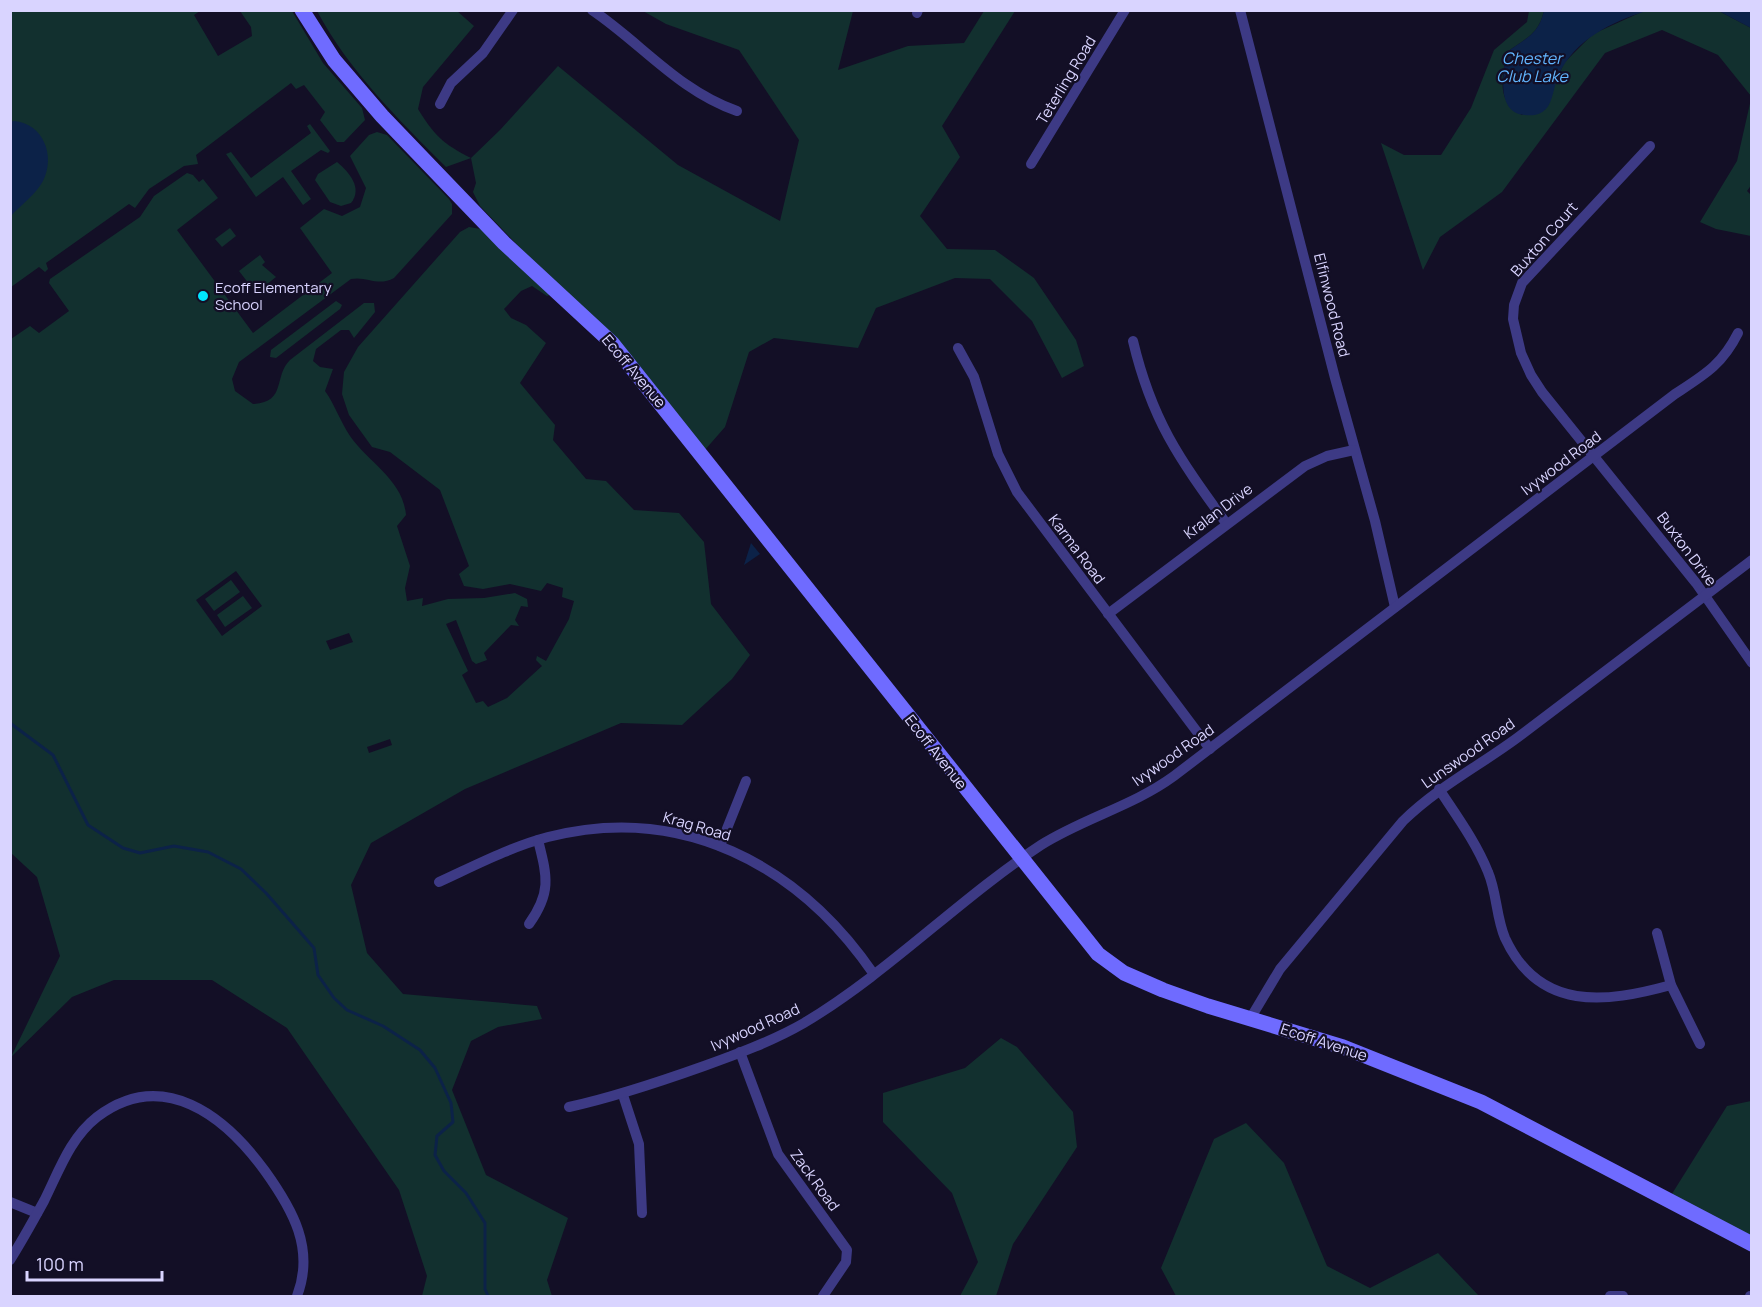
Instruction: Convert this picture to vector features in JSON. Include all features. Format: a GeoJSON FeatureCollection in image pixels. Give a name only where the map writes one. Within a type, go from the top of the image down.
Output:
{"type":"FeatureCollection","features":[{"type":"Feature","properties":{"kind":"street","name":"Ecoff Avenue"},"geometry":{"type":"LineString","coordinates":[[302,10],[334,60],[390,124],[504,243],[612,343],[1086,942],[1109,963],[1163,990],[1343,1047],[1481,1102],[1752,1244]]}},
{"type":"Feature","properties":{"kind":"street"},"geometry":{"type":"LineString","coordinates":[[440,104],[451,83],[483,53],[513,10]]}},
{"type":"Feature","properties":{"kind":"street"},"geometry":{"type":"LineString","coordinates":[[592,10],[658,65],[717,104],[737,111]]}},
{"type":"Feature","properties":{"kind":"street","name":"Teterling Road"},"geometry":{"type":"LineString","coordinates":[[1031,164],[1125,10]]}},
{"type":"Feature","properties":{"kind":"street","name":"Elfinwood Road"},"geometry":{"type":"LineString","coordinates":[[1240,10],[1354,450],[1375,521],[1395,607]]}},
{"type":"Feature","properties":{"kind":"street","name":"Buxton Court"},"geometry":{"type":"LineString","coordinates":[[1595,457],[1531,375],[1514,330],[1514,305],[1522,283],[1650,146]]}},
{"type":"Feature","properties":{"kind":"street","name":"Ivywood Road"},"geometry":{"type":"LineString","coordinates":[[569,1107],[623,1095],[740,1052],[804,1023],[1021,860],[1064,831],[1152,791],[1595,457],[1675,394],[1715,367],[1729,350],[1738,333]]}},
{"type":"Feature","properties":{"kind":"street"},"geometry":{"type":"LineString","coordinates":[[1133,341],[1141,375],[1156,417],[1180,460],[1226,523]]}},
{"type":"Feature","properties":{"kind":"street","name":"Karma Road"},"geometry":{"type":"LineString","coordinates":[[958,348],[974,377],[998,454],[1017,492],[1210,748]]}},
{"type":"Feature","properties":{"kind":"street","name":"Kralan Drive"},"geometry":{"type":"LineString","coordinates":[[1108,614],[1226,523],[1305,466],[1327,456],[1354,450]]}},
{"type":"Feature","properties":{"kind":"street","name":"Buxton Drive"},"geometry":{"type":"LineString","coordinates":[[1595,457],[1704,596],[1752,663]]}},
{"type":"Feature","properties":{"kind":"street","name":"Lunswood Road"},"geometry":{"type":"LineString","coordinates":[[1250,1019],[1266,988],[1287,960],[1403,821],[1439,789],[1515,740],[1752,560]]}},
{"type":"Feature","properties":{"kind":"street"},"geometry":{"type":"LineString","coordinates":[[720,846],[746,780]]}},
{"type":"Feature","properties":{"kind":"street"},"geometry":{"type":"LineString","coordinates":[[1439,789],[1484,862],[1493,887],[1505,937],[1521,963],[1531,974],[1556,991],[1594,1000],[1628,997],[1671,986]]}},
{"type":"Feature","properties":{"kind":"street","name":"Krag Road"},"geometry":{"type":"LineString","coordinates":[[438,882],[538,840],[577,831],[625,827],[669,831],[720,846],[764,867],[807,897],[841,931],[873,973]]}},
{"type":"Feature","properties":{"kind":"street"},"geometry":{"type":"LineString","coordinates":[[529,924],[540,909],[546,891],[545,870],[538,840]]}},
{"type":"Feature","properties":{"kind":"street"},"geometry":{"type":"LineString","coordinates":[[1657,933],[1671,986],[1700,1044]]}},
{"type":"Feature","properties":{"kind":"street","name":"Zack Road"},"geometry":{"type":"LineString","coordinates":[[740,1052],[778,1154],[848,1254],[846,1263],[822,1296]]}},
{"type":"Feature","properties":{"kind":"street"},"geometry":{"type":"LineString","coordinates":[[623,1095],[639,1144],[642,1213]]}},
{"type":"Feature","properties":{"kind":"street"},"geometry":{"type":"LineString","coordinates":[[10,1260],[69,1150],[98,1117],[126,1101],[144,1097],[175,1099],[217,1118],[236,1135],[264,1169],[292,1213],[302,1238],[305,1261],[297,1296]]}},
{"type":"Feature","properties":{"kind":"street"},"geometry":{"type":"LineString","coordinates":[[10,1202],[37,1213]]}},
{"type":"Feature","properties":{"kind":"street"},"geometry":{"type":"LineString","coordinates":[[1610,1296],[1623,1296]]}},
{"type":"Feature","properties":{"kind":"green space"},"geometry":{"type":"Polygon","coordinates":[[[1646,10],[1719,11],[1751,28],[1751,96],[1718,55],[1662,30],[1605,53],[1502,192],[1440,237],[1423,270],[1381,143],[1404,155],[1441,155],[1471,108],[1494,50],[1527,22],[1529,11],[1544,11],[1534,31],[1506,53],[1503,80],[1504,96],[1513,109],[1522,115],[1552,91],[1564,63],[1593,34],[1646,10]]]}},
{"type":"Feature","properties":{"kind":"green space"},"geometry":{"type":"Polygon","coordinates":[[[10,11],[200,11],[194,15],[218,56],[252,36],[251,27],[240,11],[292,11],[323,63],[362,108],[365,120],[344,142],[337,142],[320,120],[325,112],[304,85],[296,89],[291,83],[196,155],[198,164],[184,166],[149,189],[135,208],[129,204],[46,263],[48,269],[45,272],[39,267],[11,287],[10,11]]]}},
{"type":"Feature","properties":{"kind":"green space"},"geometry":{"type":"Polygon","coordinates":[[[317,11],[457,11],[474,26],[423,87],[418,109],[440,138],[471,158],[446,167],[359,74],[317,11]]]}},
{"type":"Feature","properties":{"kind":"green space"},"geometry":{"type":"Polygon","coordinates":[[[643,11],[853,11],[838,70],[908,46],[964,43],[984,11],[1015,11],[942,126],[960,157],[920,216],[947,249],[995,250],[1034,278],[1076,340],[1084,366],[1062,378],[1032,321],[990,279],[955,278],[876,308],[858,348],[774,338],[749,352],[725,427],[704,451],[480,206],[473,192],[476,183],[471,158],[500,130],[558,66],[678,165],[780,221],[799,140],[739,50],[666,24],[643,11]]]}},
{"type":"Feature","properties":{"kind":"green space"},"geometry":{"type":"Polygon","coordinates":[[[1751,99],[1752,184],[1747,191],[1751,195],[1751,236],[1716,229],[1700,222],[1737,161],[1751,99]]]}},
{"type":"Feature","properties":{"kind":"green space"},"geometry":{"type":"Polygon","coordinates":[[[310,124],[330,151],[328,153],[321,150],[291,171],[311,199],[303,205],[283,177],[256,197],[226,154],[231,152],[251,178],[311,133],[307,126],[310,124]]]}},
{"type":"Feature","properties":{"kind":"green space"},"geometry":{"type":"Polygon","coordinates":[[[377,132],[387,135],[449,199],[452,204],[452,214],[394,278],[383,282],[351,279],[239,362],[232,379],[235,391],[253,404],[271,399],[290,360],[364,303],[374,303],[375,312],[354,338],[349,330],[341,330],[316,349],[313,361],[320,367],[333,369],[325,391],[343,425],[358,446],[392,482],[404,503],[406,515],[397,526],[410,566],[405,588],[407,601],[423,598],[422,606],[448,599],[484,598],[515,593],[527,599],[528,607],[521,606],[515,620],[519,626],[511,625],[484,653],[487,660],[476,664],[472,661],[456,620],[446,624],[468,671],[462,675],[476,703],[483,701],[488,707],[507,698],[542,666],[536,660],[537,656],[546,661],[569,619],[574,601],[562,597],[563,588],[547,583],[541,591],[510,584],[483,589],[464,586],[459,574],[469,566],[440,490],[390,452],[372,447],[349,415],[342,394],[344,372],[358,347],[460,232],[469,227],[481,229],[552,294],[547,296],[532,286],[521,291],[504,309],[511,318],[526,325],[546,343],[520,383],[555,425],[553,440],[586,479],[606,481],[634,510],[679,513],[704,542],[711,604],[750,655],[732,679],[682,725],[621,723],[465,789],[371,843],[351,885],[367,953],[403,994],[537,1006],[542,1019],[498,1027],[471,1041],[452,1090],[486,1175],[568,1218],[547,1280],[552,1296],[422,1296],[427,1276],[399,1190],[287,1028],[212,980],[114,980],[72,997],[11,1057],[60,956],[37,877],[11,853],[11,339],[30,326],[39,333],[69,311],[49,283],[50,279],[140,217],[154,196],[187,173],[193,175],[199,182],[203,179],[218,198],[177,230],[253,333],[332,273],[300,228],[324,209],[342,216],[360,207],[366,188],[350,156],[369,135],[377,132]],[[236,571],[196,600],[222,636],[262,606],[236,571]],[[349,633],[326,641],[330,650],[353,642],[349,633]],[[390,739],[367,747],[369,753],[392,745],[390,739]]]}},
{"type":"Feature","properties":{"kind":"green space"},"geometry":{"type":"Polygon","coordinates":[[[337,162],[350,175],[356,192],[351,203],[341,206],[330,202],[315,180],[318,174],[337,162]]]}},
{"type":"Feature","properties":{"kind":"green space"},"geometry":{"type":"Polygon","coordinates":[[[230,228],[236,236],[222,247],[215,239],[230,228]]]}},
{"type":"Feature","properties":{"kind":"green space"},"geometry":{"type":"Polygon","coordinates":[[[260,255],[265,262],[262,265],[276,277],[256,293],[239,271],[260,255]]]}},
{"type":"Feature","properties":{"kind":"green space"},"geometry":{"type":"Polygon","coordinates":[[[336,301],[342,305],[340,309],[276,358],[270,357],[271,350],[336,301]]]}},
{"type":"Feature","properties":{"kind":"green space"},"geometry":{"type":"Polygon","coordinates":[[[231,580],[240,592],[214,611],[205,599],[231,580]]]}},
{"type":"Feature","properties":{"kind":"green space"},"geometry":{"type":"Polygon","coordinates":[[[243,596],[252,608],[225,627],[217,615],[243,596]]]}},
{"type":"Feature","properties":{"kind":"green space"},"geometry":{"type":"Polygon","coordinates":[[[1001,1038],[1017,1047],[1073,1112],[1077,1147],[1013,1244],[996,1296],[960,1296],[978,1262],[952,1193],[883,1122],[883,1093],[965,1068],[1001,1038]]]}},
{"type":"Feature","properties":{"kind":"green space"},"geometry":{"type":"Polygon","coordinates":[[[1751,1101],[1751,1240],[1670,1197],[1727,1106],[1751,1101]]]}},
{"type":"Feature","properties":{"kind":"green space"},"geometry":{"type":"Polygon","coordinates":[[[1246,1123],[1284,1163],[1327,1266],[1370,1288],[1438,1253],[1479,1296],[1176,1296],[1161,1268],[1214,1139],[1246,1123]]]}},
{"type":"Feature","properties":{"kind":"water","name":"Chester Club Lake"},"geometry":{"type":"Polygon","coordinates":[[[1544,11],[1646,11],[1607,27],[1574,51],[1559,74],[1550,102],[1541,113],[1525,115],[1515,113],[1505,100],[1503,80],[1506,53],[1534,31],[1544,11]]]}},
{"type":"Feature","properties":{"kind":"water"},"geometry":{"type":"Polygon","coordinates":[[[1719,11],[1751,11],[1751,28],[1719,11]]]}},
{"type":"Feature","properties":{"kind":"water"},"geometry":{"type":"Polygon","coordinates":[[[10,122],[24,123],[39,134],[44,142],[48,161],[47,171],[40,186],[11,216],[10,122]]]}},
{"type":"Feature","properties":{"kind":"water"},"geometry":{"type":"Polygon","coordinates":[[[751,543],[760,554],[744,565],[751,543]]]}},
{"type":"Feature","properties":{"kind":"waterway"},"geometry":{"type":"LineString","coordinates":[[10,723],[53,755],[88,825],[123,848],[140,853],[174,846],[208,852],[241,869],[266,893],[314,948],[318,975],[334,998],[347,1010],[383,1026],[420,1050],[435,1068],[451,1103],[453,1122],[437,1136],[435,1155],[444,1171],[466,1193],[485,1223],[485,1289],[488,1296]]}},
{"type":"Feature","properties":{"kind":"place","name":"Ecoff Elementary School"},"geometry":{"type":"Point","coordinates":[203,296]}}]}
